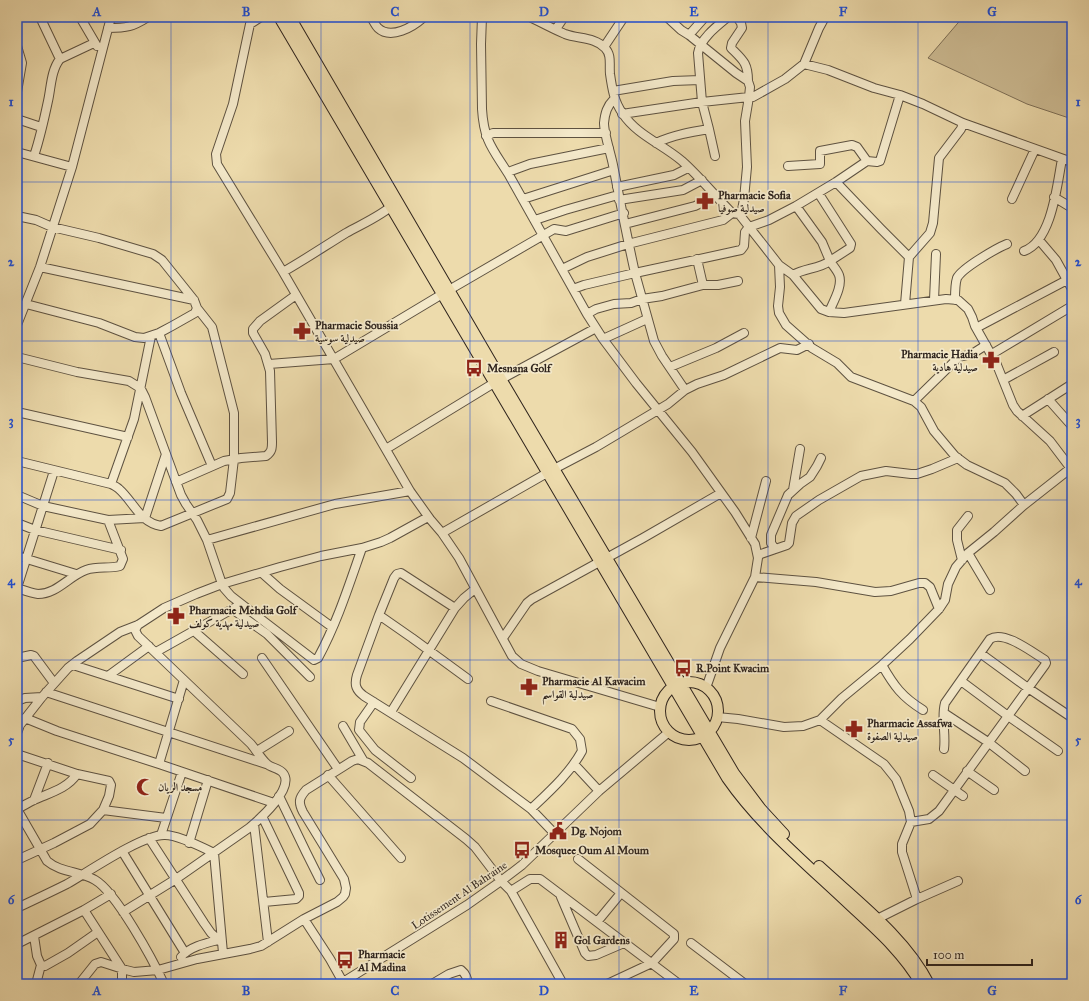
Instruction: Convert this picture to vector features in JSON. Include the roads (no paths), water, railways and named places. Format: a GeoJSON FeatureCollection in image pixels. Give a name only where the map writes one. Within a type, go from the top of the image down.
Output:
{"type":"FeatureCollection","features":[{"type":"Feature","properties":{"kind":"main road"},"geometry":{"type":"LineString","coordinates":[[279,17],[394,203]]}},
{"type":"Feature","properties":{"kind":"main road"},"geometry":{"type":"LineString","coordinates":[[290,17],[394,203],[550,471],[706,733],[742,785],[772,822],[900,942],[913,958],[929,984]]}},
{"type":"Feature","properties":{"kind":"main road"},"geometry":{"type":"LineString","coordinates":[[694,682],[706,688],[716,701],[717,717],[714,725],[706,733],[694,739],[677,737],[669,732],[662,721],[660,707],[664,695],[677,685],[694,682]]}},
{"type":"Feature","properties":{"kind":"main road"},"geometry":{"type":"LineString","coordinates":[[706,733],[727,778],[747,805],[769,829],[884,936],[903,957],[921,984]]}},
{"type":"Feature","properties":{"kind":"street"},"geometry":{"type":"LineString","coordinates":[[40,17],[60,59]]}},
{"type":"Feature","properties":{"kind":"street"},"geometry":{"type":"LineString","coordinates":[[80,17],[101,53]]}},
{"type":"Feature","properties":{"kind":"street"},"geometry":{"type":"LineString","coordinates":[[17,325],[40,267],[72,166],[111,17]]}},
{"type":"Feature","properties":{"kind":"street"},"geometry":{"type":"LineString","coordinates":[[108,28],[125,28],[148,17]]}},
{"type":"Feature","properties":{"kind":"street"},"geometry":{"type":"LineString","coordinates":[[261,17],[250,24],[233,104],[216,154],[217,164],[283,272],[410,491],[459,558],[512,656],[527,667],[575,683],[660,707]]}},
{"type":"Feature","properties":{"kind":"street"},"geometry":{"type":"LineString","coordinates":[[371,17],[378,28],[389,34],[401,31],[424,17]]}},
{"type":"Feature","properties":{"kind":"street"},"geometry":{"type":"LineString","coordinates":[[482,17],[482,109],[486,136],[497,158],[508,172],[587,314],[603,339],[636,383],[692,452],[755,544],[758,555],[758,565],[755,577],[720,648],[706,688]]}},
{"type":"Feature","properties":{"kind":"street"},"geometry":{"type":"LineString","coordinates":[[556,29],[564,17]]}},
{"type":"Feature","properties":{"kind":"street"},"geometry":{"type":"LineString","coordinates":[[604,47],[624,17]]}},
{"type":"Feature","properties":{"kind":"street"},"geometry":{"type":"LineString","coordinates":[[667,17],[681,30],[748,81]]}},
{"type":"Feature","properties":{"kind":"street"},"geometry":{"type":"LineString","coordinates":[[689,35],[705,17]]}},
{"type":"Feature","properties":{"kind":"street"},"geometry":{"type":"LineString","coordinates":[[716,156],[702,102],[698,54],[701,45],[712,31],[728,17]]}},
{"type":"Feature","properties":{"kind":"street"},"geometry":{"type":"LineString","coordinates":[[562,270],[587,257],[628,244],[723,220],[742,210],[747,167],[745,121],[750,87],[748,81],[748,69],[744,62],[731,48],[732,43],[742,28],[737,17]]}},
{"type":"Feature","properties":{"kind":"street"},"geometry":{"type":"LineString","coordinates":[[622,114],[702,102],[754,97],[785,78],[804,64],[819,28],[826,17]]}},
{"type":"Feature","properties":{"kind":"street"},"geometry":{"type":"LineString","coordinates":[[535,18],[545,26],[575,36],[591,39],[604,47],[609,57],[614,95],[622,114],[638,131],[682,161],[702,180],[748,227],[780,265],[793,275],[821,309],[829,312],[844,312],[934,300],[955,300],[964,304],[968,309],[976,328],[992,354],[1013,405],[1022,416],[1050,441],[1071,469],[1024,505],[968,553],[956,567],[948,584],[944,600],[939,609],[910,639],[882,665],[842,698],[820,720],[803,726],[784,727],[717,717]]}},
{"type":"Feature","properties":{"kind":"street"},"geometry":{"type":"LineString","coordinates":[[34,156],[48,102],[54,69],[60,59],[94,43]]}},
{"type":"Feature","properties":{"kind":"street"},"geometry":{"type":"LineString","coordinates":[[17,46],[22,63],[17,92]]}},
{"type":"Feature","properties":{"kind":"street"},"geometry":{"type":"LineString","coordinates":[[804,64],[828,70],[874,88],[900,95],[963,123],[1072,162]]}},
{"type":"Feature","properties":{"kind":"street"},"geometry":{"type":"LineString","coordinates":[[685,390],[662,356],[654,341],[647,319],[628,244],[624,213],[618,194],[604,125],[607,107],[614,95],[674,81],[700,80]]}},
{"type":"Feature","properties":{"kind":"street"},"geometry":{"type":"LineString","coordinates":[[573,289],[584,284],[741,250],[744,246],[745,232],[748,227],[769,220],[818,194],[867,161],[880,161],[900,95]]}},
{"type":"Feature","properties":{"kind":"street"},"geometry":{"type":"LineString","coordinates":[[17,119],[41,127]]}},
{"type":"Feature","properties":{"kind":"street"},"geometry":{"type":"LineString","coordinates":[[905,304],[909,257],[930,233],[933,223],[939,158],[961,129],[963,123]]}},
{"type":"Feature","properties":{"kind":"street"},"geometry":{"type":"LineString","coordinates":[[656,143],[680,134],[708,129]]}},
{"type":"Feature","properties":{"kind":"street"},"geometry":{"type":"LineString","coordinates":[[486,136],[493,133],[606,133]]}},
{"type":"Feature","properties":{"kind":"street"},"geometry":{"type":"LineString","coordinates":[[788,166],[820,164],[820,151],[852,145],[857,147],[867,161]]}},
{"type":"Feature","properties":{"kind":"street"},"geometry":{"type":"LineString","coordinates":[[508,172],[530,164],[609,148]]}},
{"type":"Feature","properties":{"kind":"street"},"geometry":{"type":"LineString","coordinates":[[1012,199],[1036,149]]}},
{"type":"Feature","properties":{"kind":"street"},"geometry":{"type":"LineString","coordinates":[[17,152],[72,166]]}},
{"type":"Feature","properties":{"kind":"street"},"geometry":{"type":"LineString","coordinates":[[1024,251],[1030,249],[1039,240],[1046,226],[1062,159]]}},
{"type":"Feature","properties":{"kind":"street"},"geometry":{"type":"LineString","coordinates":[[535,220],[674,175],[688,168]]}},
{"type":"Feature","properties":{"kind":"street"},"geometry":{"type":"LineString","coordinates":[[523,198],[614,170]]}},
{"type":"Feature","properties":{"kind":"street"},"geometry":{"type":"LineString","coordinates":[[618,194],[683,190],[702,180]]}},
{"type":"Feature","properties":{"kind":"street"},"geometry":{"type":"LineString","coordinates":[[836,182],[909,257]]}},
{"type":"Feature","properties":{"kind":"street"},"geometry":{"type":"LineString","coordinates":[[793,275],[824,265],[850,248],[851,244],[818,194]]}},
{"type":"Feature","properties":{"kind":"street"},"geometry":{"type":"LineString","coordinates":[[625,224],[694,206],[716,196]]}},
{"type":"Feature","properties":{"kind":"street"},"geometry":{"type":"LineString","coordinates":[[1054,197],[1072,208]]}},
{"type":"Feature","properties":{"kind":"street"},"geometry":{"type":"LineString","coordinates":[[283,272],[394,203]]}},
{"type":"Feature","properties":{"kind":"street"},"geometry":{"type":"LineString","coordinates":[[796,206],[822,242],[830,261],[839,276],[839,287],[829,312]]}},
{"type":"Feature","properties":{"kind":"street"},"geometry":{"type":"LineString","coordinates":[[269,364],[334,359],[554,230],[566,231],[624,213]]}},
{"type":"Feature","properties":{"kind":"street"},"geometry":{"type":"LineString","coordinates":[[17,216],[36,220],[52,227],[99,238],[154,254],[162,260],[212,327],[234,413],[234,459],[230,493],[227,499],[161,526],[155,525],[140,515],[119,488],[111,484],[17,461]]}},
{"type":"Feature","properties":{"kind":"street"},"geometry":{"type":"LineString","coordinates":[[1039,240],[1056,260],[1072,289]]}},
{"type":"Feature","properties":{"kind":"street"},"geometry":{"type":"LineString","coordinates":[[955,300],[957,279],[960,273],[970,264],[1007,244]]}},
{"type":"Feature","properties":{"kind":"street"},"geometry":{"type":"LineString","coordinates":[[934,300],[936,254]]}},
{"type":"Feature","properties":{"kind":"street"},"geometry":{"type":"LineString","coordinates":[[697,259],[703,285]]}},
{"type":"Feature","properties":{"kind":"street"},"geometry":{"type":"LineString","coordinates":[[780,265],[780,287],[778,300],[779,312],[786,325],[812,348],[831,358],[851,377],[914,401],[921,407],[934,431],[947,448],[967,465],[1005,483],[1024,505]]}},
{"type":"Feature","properties":{"kind":"street"},"geometry":{"type":"LineString","coordinates":[[40,267],[196,304]]}},
{"type":"Feature","properties":{"kind":"street"},"geometry":{"type":"LineString","coordinates":[[976,328],[1067,280]]}},
{"type":"Feature","properties":{"kind":"street"},"geometry":{"type":"LineString","coordinates":[[587,314],[596,309],[614,304],[631,303],[642,299],[662,296],[703,285],[718,285],[738,281]]}},
{"type":"Feature","properties":{"kind":"street"},"geometry":{"type":"LineString","coordinates":[[176,482],[212,466],[234,459],[266,456],[270,454],[272,449],[270,371],[269,364],[253,333],[260,321],[296,295]]}},
{"type":"Feature","properties":{"kind":"street"},"geometry":{"type":"LineString","coordinates":[[26,304],[99,323],[135,337],[144,338],[155,334],[195,313],[196,304]]}},
{"type":"Feature","properties":{"kind":"street"},"geometry":{"type":"LineString","coordinates":[[992,354],[1072,306]]}},
{"type":"Feature","properties":{"kind":"street"},"geometry":{"type":"LineString","coordinates":[[603,339],[647,319]]}},
{"type":"Feature","properties":{"kind":"street"},"geometry":{"type":"LineString","coordinates":[[386,449],[498,381],[596,328]]}},
{"type":"Feature","properties":{"kind":"street"},"geometry":{"type":"LineString","coordinates":[[670,367],[716,348],[744,333]]}},
{"type":"Feature","properties":{"kind":"street"},"geometry":{"type":"LineString","coordinates":[[111,484],[134,419],[155,334]]}},
{"type":"Feature","properties":{"kind":"street"},"geometry":{"type":"LineString","coordinates":[[155,334],[212,466]]}},
{"type":"Feature","properties":{"kind":"street"},"geometry":{"type":"LineString","coordinates":[[442,533],[550,471],[596,447],[668,404],[685,390],[697,384],[724,375],[780,348],[796,350],[809,344]]}},
{"type":"Feature","properties":{"kind":"street"},"geometry":{"type":"LineString","coordinates":[[914,401],[959,357],[972,354],[986,345]]}},
{"type":"Feature","properties":{"kind":"street"},"geometry":{"type":"LineString","coordinates":[[1003,380],[1054,352]]}},
{"type":"Feature","properties":{"kind":"street"},"geometry":{"type":"LineString","coordinates":[[17,357],[70,371],[129,381],[141,389],[148,404],[176,482],[186,504],[197,520],[207,540],[222,584],[228,593],[314,660],[318,658],[332,627],[362,548]]}},
{"type":"Feature","properties":{"kind":"street"},"geometry":{"type":"LineString","coordinates":[[1022,416],[1071,386]]}},
{"type":"Feature","properties":{"kind":"street"},"geometry":{"type":"LineString","coordinates":[[1048,399],[1072,426]]}},
{"type":"Feature","properties":{"kind":"street"},"geometry":{"type":"LineString","coordinates":[[17,412],[128,437]]}},
{"type":"Feature","properties":{"kind":"street"},"geometry":{"type":"LineString","coordinates":[[793,490],[800,449]]}},
{"type":"Feature","properties":{"kind":"street"},"geometry":{"type":"LineString","coordinates":[[145,518],[166,454]]}},
{"type":"Feature","properties":{"kind":"street"},"geometry":{"type":"LineString","coordinates":[[775,549],[771,543],[771,535],[788,495],[810,477],[821,458]]}},
{"type":"Feature","properties":{"kind":"street"},"geometry":{"type":"LineString","coordinates":[[758,555],[789,543],[792,523],[796,516],[819,500],[861,476],[886,471],[917,474],[958,458]]}},
{"type":"Feature","properties":{"kind":"street"},"geometry":{"type":"LineString","coordinates":[[54,471],[17,588],[37,594],[51,592],[76,574],[95,567],[111,568],[120,566],[123,559],[121,550],[108,520]]}},
{"type":"Feature","properties":{"kind":"street"},"geometry":{"type":"LineString","coordinates":[[751,538],[766,481]]}},
{"type":"Feature","properties":{"kind":"street"},"geometry":{"type":"LineString","coordinates":[[207,540],[335,504],[410,491]]}},
{"type":"Feature","properties":{"kind":"street"},"geometry":{"type":"LineString","coordinates":[[503,638],[527,603],[532,599],[721,493]]}},
{"type":"Feature","properties":{"kind":"street"},"geometry":{"type":"LineString","coordinates":[[17,495],[43,506],[108,520],[145,518]]}},
{"type":"Feature","properties":{"kind":"street"},"geometry":{"type":"LineString","coordinates":[[17,733],[21,722],[54,683],[73,664],[115,634],[138,625],[164,608],[222,584],[321,556],[362,548],[390,538],[428,516]]}},
{"type":"Feature","properties":{"kind":"street"},"geometry":{"type":"LineString","coordinates":[[962,560],[957,540],[957,530],[968,516]]}},
{"type":"Feature","properties":{"kind":"street"},"geometry":{"type":"LineString","coordinates":[[17,523],[35,530],[121,550]]}},
{"type":"Feature","properties":{"kind":"street"},"geometry":{"type":"LineString","coordinates":[[968,553],[990,590]]}},
{"type":"Feature","properties":{"kind":"street"},"geometry":{"type":"LineString","coordinates":[[17,556],[76,574]]}},
{"type":"Feature","properties":{"kind":"street"},"geometry":{"type":"LineString","coordinates":[[262,573],[280,589],[332,627]]}},
{"type":"Feature","properties":{"kind":"street"},"geometry":{"type":"LineString","coordinates":[[455,608],[401,573],[397,574],[378,615],[357,675],[355,684],[357,690],[463,758],[531,809],[554,833]]}},
{"type":"Feature","properties":{"kind":"street"},"geometry":{"type":"LineString","coordinates":[[755,577],[816,582],[875,592],[891,591],[924,583],[930,587],[939,609]]}},
{"type":"Feature","properties":{"kind":"street"},"geometry":{"type":"LineString","coordinates":[[390,712],[430,651],[455,608],[475,589]]}},
{"type":"Feature","properties":{"kind":"street"},"geometry":{"type":"LineString","coordinates":[[156,652],[242,604]]}},
{"type":"Feature","properties":{"kind":"street"},"geometry":{"type":"LineString","coordinates":[[232,609],[267,634],[310,678]]}},
{"type":"Feature","properties":{"kind":"street"},"geometry":{"type":"LineString","coordinates":[[378,615],[468,679]]}},
{"type":"Feature","properties":{"kind":"street"},"geometry":{"type":"LineString","coordinates":[[138,625],[135,630],[136,634],[257,751],[266,764]]}},
{"type":"Feature","properties":{"kind":"street"},"geometry":{"type":"LineString","coordinates":[[194,631],[243,674]]}},
{"type":"Feature","properties":{"kind":"street"},"geometry":{"type":"LineString","coordinates":[[911,822],[929,819],[939,811],[1045,665],[1045,660],[1008,638],[1000,636],[990,639],[946,702],[944,713],[944,749]]}},
{"type":"Feature","properties":{"kind":"street"},"geometry":{"type":"LineString","coordinates":[[108,676],[149,646]]}},
{"type":"Feature","properties":{"kind":"street"},"geometry":{"type":"LineString","coordinates":[[980,653],[1071,717]]}},
{"type":"Feature","properties":{"kind":"street"},"geometry":{"type":"LineString","coordinates":[[17,658],[31,654],[34,656],[54,683]]}},
{"type":"Feature","properties":{"kind":"street"},"geometry":{"type":"LineString","coordinates":[[262,658],[338,769]]}},
{"type":"Feature","properties":{"kind":"street"},"geometry":{"type":"LineString","coordinates":[[73,664],[179,699]]}},
{"type":"Feature","properties":{"kind":"street"},"geometry":{"type":"LineString","coordinates":[[882,665],[898,690],[923,710]]}},
{"type":"Feature","properties":{"kind":"street"},"geometry":{"type":"LineString","coordinates":[[159,764],[184,680]]}},
{"type":"Feature","properties":{"kind":"street"},"geometry":{"type":"LineString","coordinates":[[961,681],[1058,751]]}},
{"type":"Feature","properties":{"kind":"street"},"geometry":{"type":"LineString","coordinates":[[17,701],[44,695],[266,764],[278,769],[284,775],[286,783],[285,788],[277,800],[254,824],[176,880],[123,912]]}},
{"type":"Feature","properties":{"kind":"street"},"geometry":{"type":"LineString","coordinates":[[491,701],[572,729],[580,739],[582,751],[574,764],[531,809]]}},
{"type":"Feature","properties":{"kind":"street"},"geometry":{"type":"LineString","coordinates":[[374,702],[360,722],[359,730],[375,750],[411,778]]}},
{"type":"Feature","properties":{"kind":"street"},"geometry":{"type":"LineString","coordinates":[[944,713],[988,742],[1025,771]]}},
{"type":"Feature","properties":{"kind":"street"},"geometry":{"type":"LineString","coordinates":[[820,720],[870,754],[887,768],[896,779],[909,810],[911,822],[902,844],[902,852],[917,899]]}},
{"type":"Feature","properties":{"kind":"street"},"geometry":{"type":"LineString","coordinates":[[21,722],[56,731],[182,772],[277,800],[320,880]]}},
{"type":"Feature","properties":{"kind":"street"},"geometry":{"type":"LineString","coordinates":[[343,726],[363,760],[386,776],[471,843],[511,892],[562,984]]}},
{"type":"Feature","properties":{"kind":"street"},"geometry":{"type":"LineString","coordinates":[[257,751],[289,731]]}},
{"type":"Feature","properties":{"kind":"street","name":"Lotissement Al Bahraine"},"geometry":{"type":"LineString","coordinates":[[342,983],[467,905],[522,865],[599,791],[669,732]]}},
{"type":"Feature","properties":{"kind":"street"},"geometry":{"type":"LineString","coordinates":[[17,754],[48,763],[77,774],[110,782],[111,787],[103,810],[90,824],[17,860]]}},
{"type":"Feature","properties":{"kind":"street"},"geometry":{"type":"LineString","coordinates":[[79,984],[95,964],[101,962],[134,972],[158,970],[197,958],[250,949],[268,942],[304,919],[337,902],[343,897],[346,891],[344,879],[303,812],[299,802],[301,795],[306,790],[328,775],[352,761],[358,759],[363,760]]}},
{"type":"Feature","properties":{"kind":"street"},"geometry":{"type":"LineString","coordinates":[[34,800],[48,763]]}},
{"type":"Feature","properties":{"kind":"street"},"geometry":{"type":"LineString","coordinates":[[574,764],[599,791]]}},
{"type":"Feature","properties":{"kind":"street"},"geometry":{"type":"LineString","coordinates":[[967,771],[994,790]]}},
{"type":"Feature","properties":{"kind":"street"},"geometry":{"type":"LineString","coordinates":[[161,835],[182,772]]}},
{"type":"Feature","properties":{"kind":"street"},"geometry":{"type":"LineString","coordinates":[[77,774],[62,788],[17,809],[39,849],[51,864],[62,870],[87,876],[111,894],[158,970],[164,984]]}},
{"type":"Feature","properties":{"kind":"street"},"geometry":{"type":"LineString","coordinates":[[328,775],[401,858]]}},
{"type":"Feature","properties":{"kind":"street"},"geometry":{"type":"LineString","coordinates":[[933,775],[963,796]]}},
{"type":"Feature","properties":{"kind":"street"},"geometry":{"type":"LineString","coordinates":[[189,843],[208,780]]}},
{"type":"Feature","properties":{"kind":"street"},"geometry":{"type":"LineString","coordinates":[[103,810],[166,818]]}},
{"type":"Feature","properties":{"kind":"street"},"geometry":{"type":"LineString","coordinates":[[262,816],[300,893],[296,899],[264,902]]}},
{"type":"Feature","properties":{"kind":"street"},"geometry":{"type":"LineString","coordinates":[[254,824],[268,942]]}},
{"type":"Feature","properties":{"kind":"street"},"geometry":{"type":"LineString","coordinates":[[17,908],[56,889],[122,851],[149,838],[161,835],[173,836],[214,853]]}},
{"type":"Feature","properties":{"kind":"street"},"geometry":{"type":"LineString","coordinates":[[149,838],[208,929],[220,941]]}},
{"type":"Feature","properties":{"kind":"street"},"geometry":{"type":"LineString","coordinates":[[122,851],[184,953]]}},
{"type":"Feature","properties":{"kind":"street"},"geometry":{"type":"LineString","coordinates":[[214,853],[220,941],[224,953]]}},
{"type":"Feature","properties":{"kind":"street"},"geometry":{"type":"LineString","coordinates":[[578,859],[674,934],[674,939],[652,963],[607,984]]}},
{"type":"Feature","properties":{"kind":"street"},"geometry":{"type":"LineString","coordinates":[[511,892],[530,879],[540,879],[679,984]]}},
{"type":"Feature","properties":{"kind":"street"},"geometry":{"type":"LineString","coordinates":[[877,919],[958,881]]}},
{"type":"Feature","properties":{"kind":"street"},"geometry":{"type":"LineString","coordinates":[[597,922],[621,892]]}},
{"type":"Feature","properties":{"kind":"street"},"geometry":{"type":"LineString","coordinates":[[17,944],[84,910],[111,894]]}},
{"type":"Feature","properties":{"kind":"street"},"geometry":{"type":"LineString","coordinates":[[561,896],[585,953],[588,956],[596,955],[624,943]]}},
{"type":"Feature","properties":{"kind":"street"},"geometry":{"type":"LineString","coordinates":[[84,910],[122,969],[122,984]]}},
{"type":"Feature","properties":{"kind":"street"},"geometry":{"type":"LineString","coordinates":[[304,919],[326,953],[342,983]]}},
{"type":"Feature","properties":{"kind":"street"},"geometry":{"type":"LineString","coordinates":[[41,965],[45,966],[51,964],[98,932]]}},
{"type":"Feature","properties":{"kind":"street"},"geometry":{"type":"LineString","coordinates":[[34,936],[37,956],[41,965],[36,984]]}},
{"type":"Feature","properties":{"kind":"street"},"geometry":{"type":"LineString","coordinates":[[180,964],[181,957],[184,953],[202,945],[220,941]]}},
{"type":"Feature","properties":{"kind":"street"},"geometry":{"type":"LineString","coordinates":[[692,943],[745,984]]}},
{"type":"Feature","properties":{"kind":"street"},"geometry":{"type":"LineString","coordinates":[[432,984],[449,974],[461,970],[466,976],[468,984]]}},
{"type":"Feature","properties":{"kind":"place","name":"Pharmacie Sofia صيدلية صوفيا"},"geometry":{"type":"Point","coordinates":[705,201]}},
{"type":"Feature","properties":{"kind":"place","name":"Pharmacie Soussia صيدلية سوسية"},"geometry":{"type":"Point","coordinates":[302,331]}},
{"type":"Feature","properties":{"kind":"place","name":"Pharmacie Hadia صيدلية هادية"},"geometry":{"type":"Point","coordinates":[991,360]}},
{"type":"Feature","properties":{"kind":"place","name":"Mesnana Golf"},"geometry":{"type":"Point","coordinates":[474,368]}},
{"type":"Feature","properties":{"kind":"place","name":"Pharmacie Mehdia Golf صيدلية مهدية كولف"},"geometry":{"type":"Point","coordinates":[176,616]}},
{"type":"Feature","properties":{"kind":"place","name":"R.Point Kwacim"},"geometry":{"type":"Point","coordinates":[683,668]}},
{"type":"Feature","properties":{"kind":"place","name":"Pharmacie Al Kawacim صيدلية القواسم"},"geometry":{"type":"Point","coordinates":[529,687]}},
{"type":"Feature","properties":{"kind":"place","name":"Pharmacie Assafwa صيدلية الصفوة"},"geometry":{"type":"Point","coordinates":[854,729]}},
{"type":"Feature","properties":{"kind":"place","name":"مسجد الريان"},"geometry":{"type":"Point","coordinates":[145,787]}},
{"type":"Feature","properties":{"kind":"place","name":"Dg. Nojom"},"geometry":{"type":"Point","coordinates":[558,831]}},
{"type":"Feature","properties":{"kind":"place","name":"Mosquee Oum Al Moum"},"geometry":{"type":"Point","coordinates":[522,850]}},
{"type":"Feature","properties":{"kind":"place","name":"Gol Gardens"},"geometry":{"type":"Point","coordinates":[561,940]}},
{"type":"Feature","properties":{"kind":"place","name":"Pharmacie Al Madina"},"geometry":{"type":"Point","coordinates":[345,960]}}]}
